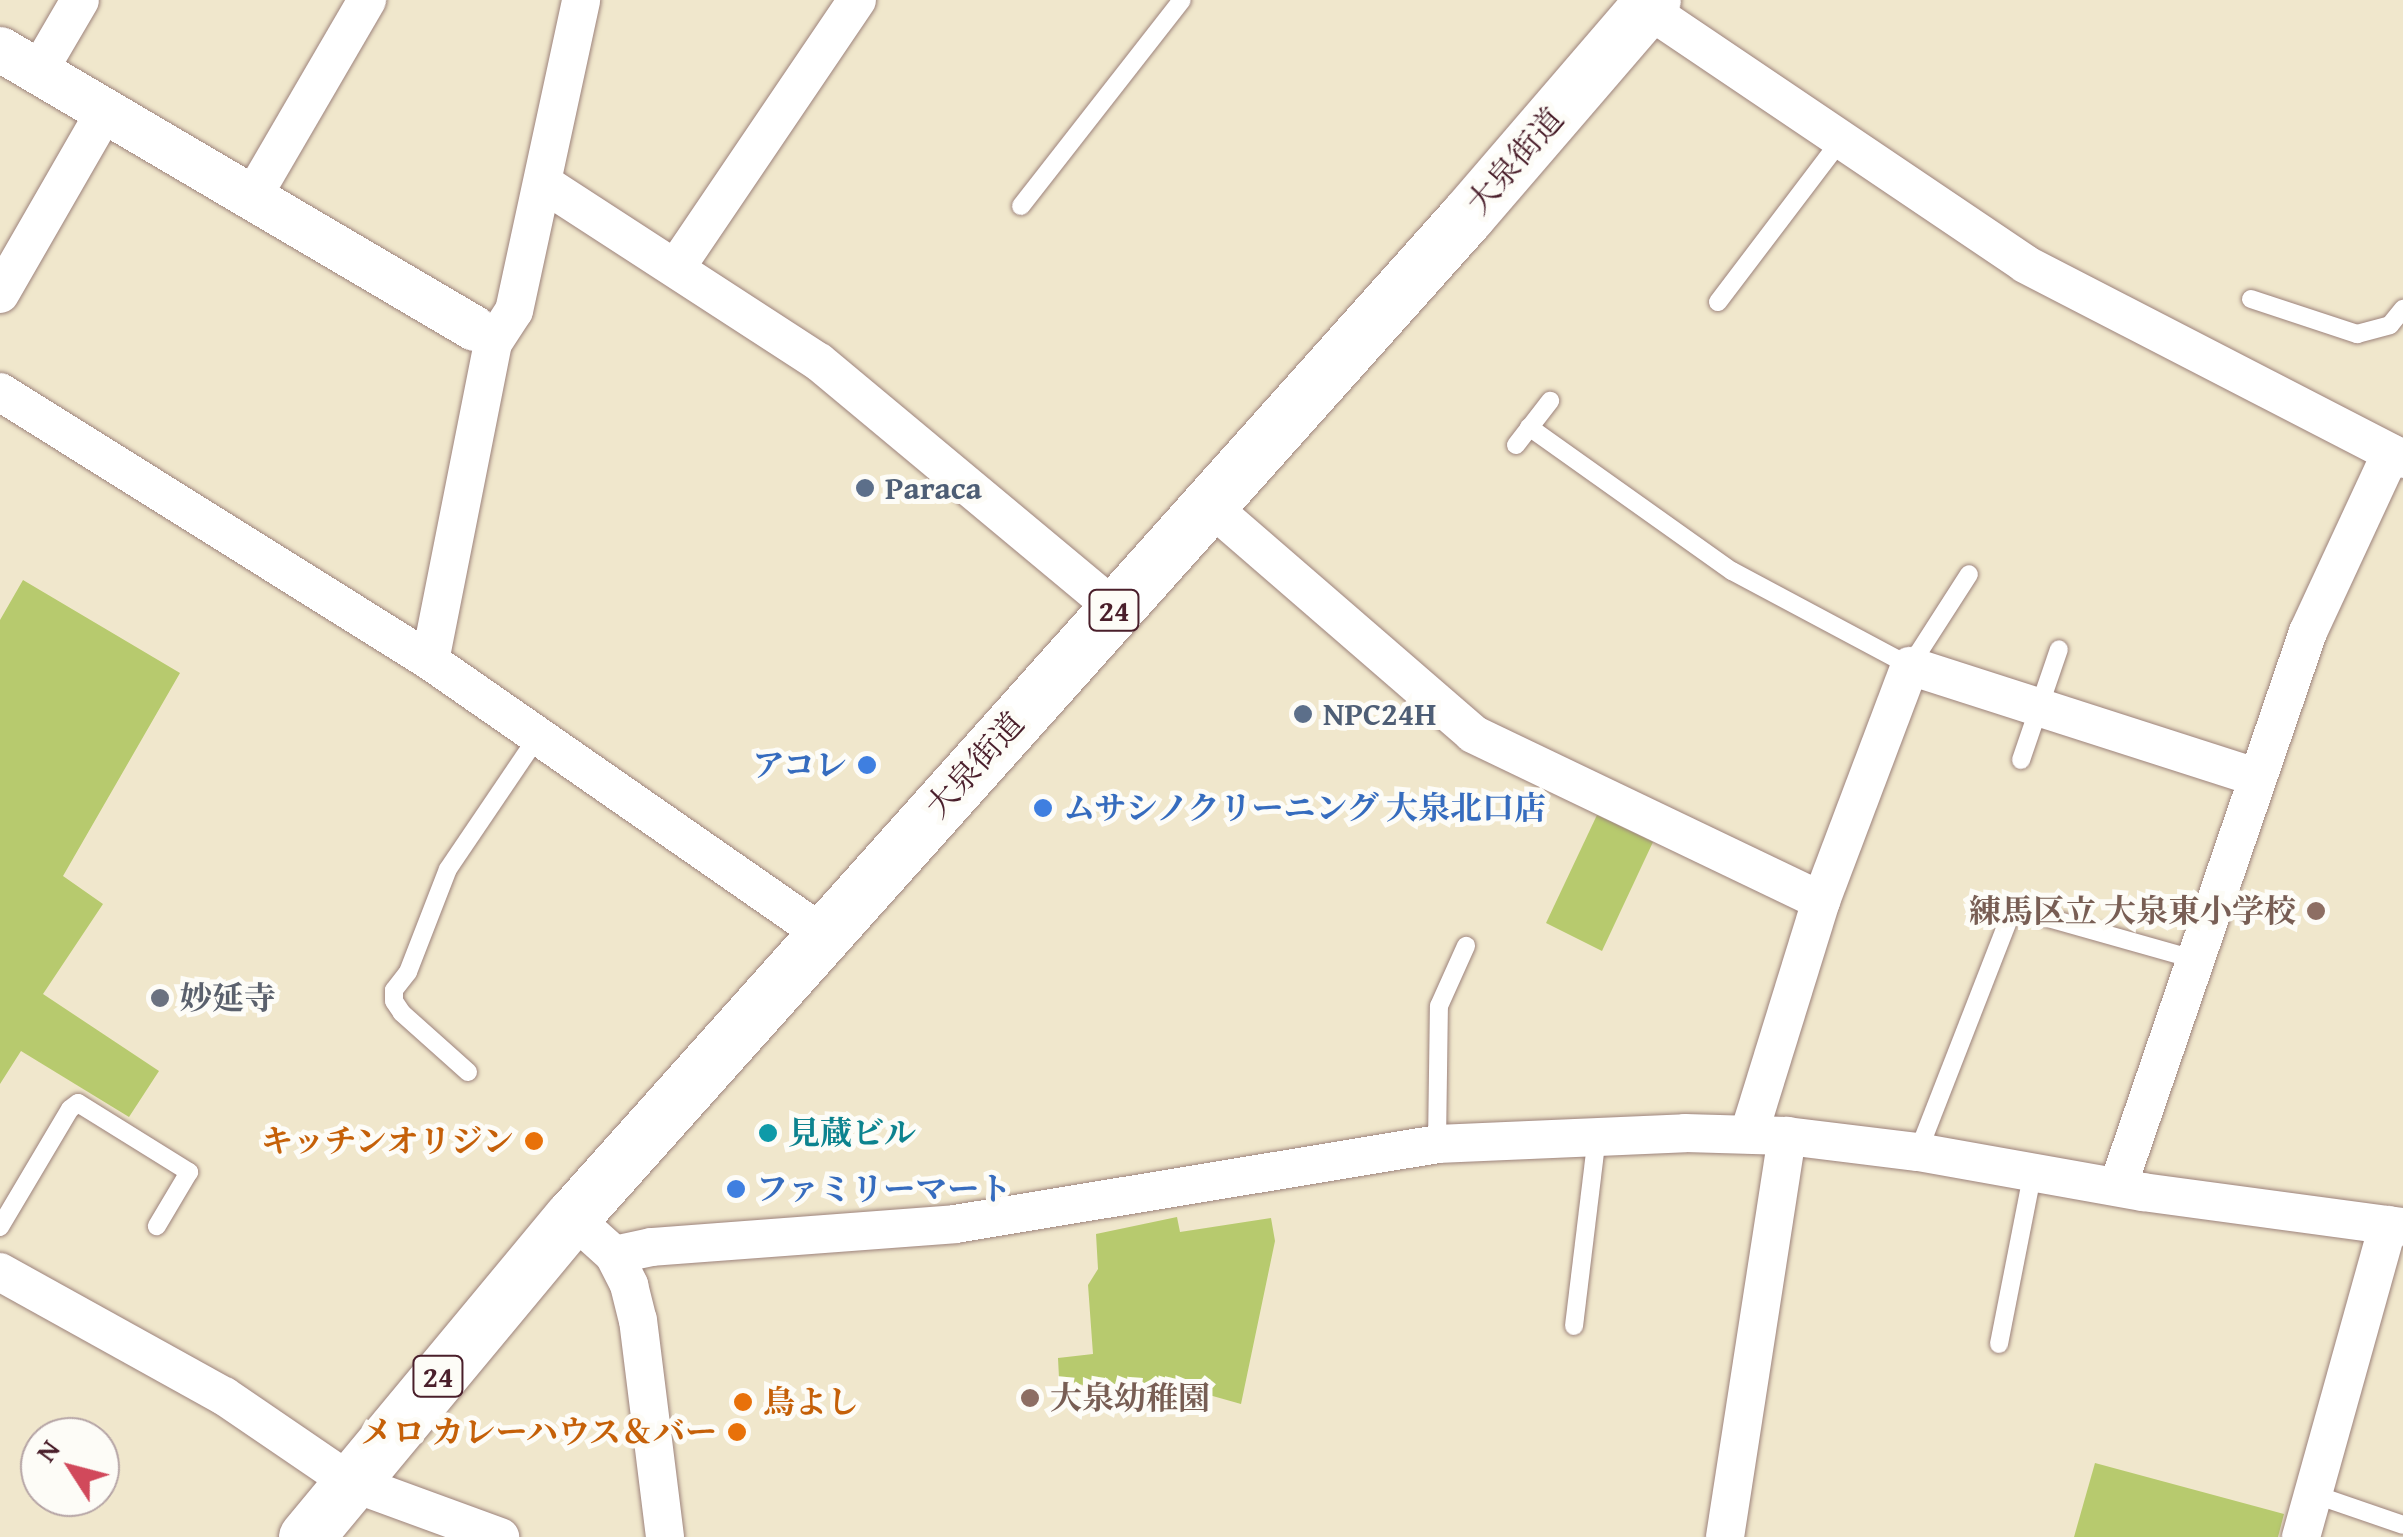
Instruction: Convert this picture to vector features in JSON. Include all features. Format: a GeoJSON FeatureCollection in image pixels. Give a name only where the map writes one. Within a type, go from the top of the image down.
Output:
{"type":"FeatureCollection","features":[{"type":"Feature","properties":{"kind":"main road","name":"大泉街道"},"geometry":{"type":"LineString","coordinates":[[306,1537],[572,1217],[1649,4]]}},
{"type":"Feature","properties":{"kind":"street"},"geometry":{"type":"LineString","coordinates":[[38,72],[80,0]]}},
{"type":"Feature","properties":{"kind":"street"},"geometry":{"type":"LineString","coordinates":[[253,196],[367,0]]}},
{"type":"Feature","properties":{"kind":"street"},"geometry":{"type":"LineString","coordinates":[[430,661],[483,335],[514,312],[581,0]]}},
{"type":"Feature","properties":{"kind":"street"},"geometry":{"type":"LineString","coordinates":[[677,266],[857,0]]}},
{"type":"Feature","properties":{"kind":"street"},"geometry":{"type":"LineString","coordinates":[[1649,4],[1840,140],[2025,264],[2397,456],[2308,632],[2118,1186]]}},
{"type":"Feature","properties":{"kind":"street"},"geometry":{"type":"LineString","coordinates":[[0,49],[483,335]]}},
{"type":"Feature","properties":{"kind":"street"},"geometry":{"type":"LineString","coordinates":[[0,294],[106,110]]}},
{"type":"Feature","properties":{"kind":"street"},"geometry":{"type":"LineString","coordinates":[[543,183],[677,266],[819,362],[1115,608]]}},
{"type":"Feature","properties":{"kind":"street"},"geometry":{"type":"LineString","coordinates":[[0,392],[430,661],[823,934]]}},
{"type":"Feature","properties":{"kind":"street"},"geometry":{"type":"LineString","coordinates":[[1209,504],[1474,734],[1820,901]]}},
{"type":"Feature","properties":{"kind":"street"},"geometry":{"type":"LineString","coordinates":[[1749,1134],[1820,901],[1910,666],[2256,777]]}},
{"type":"Feature","properties":{"kind":"street"},"geometry":{"type":"LineString","coordinates":[[614,1254],[652,1247],[955,1224],[1437,1144],[1597,1136],[1787,1136],[1918,1152],[2395,1226],[2301,1537]]}},
{"type":"Feature","properties":{"kind":"street"},"geometry":{"type":"LineString","coordinates":[[1725,1537],[1787,1136]]}},
{"type":"Feature","properties":{"kind":"street"},"geometry":{"type":"LineString","coordinates":[[572,1217],[614,1254],[629,1285],[638,1320],[664,1537]]}},
{"type":"Feature","properties":{"kind":"street"},"geometry":{"type":"LineString","coordinates":[[0,1272],[224,1396],[350,1482],[490,1535]]}},
{"type":"Feature","properties":{"kind":"lane"},"geometry":{"type":"LineString","coordinates":[[1021,206],[1182,0]]}},
{"type":"Feature","properties":{"kind":"lane"},"geometry":{"type":"LineString","coordinates":[[1718,302],[1840,140]]}},
{"type":"Feature","properties":{"kind":"lane"},"geometry":{"type":"LineString","coordinates":[[2251,299],[2357,334],[2390,325],[2403,309]]}},
{"type":"Feature","properties":{"kind":"lane"},"geometry":{"type":"LineString","coordinates":[[1516,444],[1550,400]]}},
{"type":"Feature","properties":{"kind":"lane"},"geometry":{"type":"LineString","coordinates":[[1529,427],[1732,570],[1910,666],[1969,574]]}},
{"type":"Feature","properties":{"kind":"lane"},"geometry":{"type":"LineString","coordinates":[[2021,760],[2058,649]]}},
{"type":"Feature","properties":{"kind":"lane"},"geometry":{"type":"LineString","coordinates":[[468,1072],[402,1014],[394,1001],[394,990],[423,938],[448,868],[538,736]]}},
{"type":"Feature","properties":{"kind":"lane"},"geometry":{"type":"LineString","coordinates":[[1918,1152],[2013,908],[2197,960]]}},
{"type":"Feature","properties":{"kind":"lane"},"geometry":{"type":"LineString","coordinates":[[1437,1144],[1439,1006],[1466,946]]}},
{"type":"Feature","properties":{"kind":"lane"},"geometry":{"type":"LineString","coordinates":[[0,1228],[78,1104],[188,1172],[157,1226]]}},
{"type":"Feature","properties":{"kind":"lane"},"geometry":{"type":"LineString","coordinates":[[1574,1326],[1597,1136]]}},
{"type":"Feature","properties":{"kind":"lane"},"geometry":{"type":"LineString","coordinates":[[1999,1344],[2033,1170]]}},
{"type":"Feature","properties":{"kind":"lane"},"geometry":{"type":"LineString","coordinates":[[2314,1494],[2403,1525]]}},
{"type":"Feature","properties":{"kind":"green space"},"geometry":{"type":"Polygon","coordinates":[[[23,580],[180,673],[63,876],[103,904],[43,994],[159,1071],[129,1117],[21,1051],[0,1084],[0,620],[23,580]]]}},
{"type":"Feature","properties":{"kind":"green space"},"geometry":{"type":"Polygon","coordinates":[[[1597,815],[1653,842],[1602,951],[1546,923],[1597,815]]]}},
{"type":"Feature","properties":{"kind":"green space"},"geometry":{"type":"Polygon","coordinates":[[[1177,1217],[1180,1232],[1271,1218],[1275,1241],[1241,1404],[1195,1391],[1185,1415],[1059,1378],[1058,1358],[1093,1354],[1088,1285],[1098,1269],[1096,1234],[1177,1217]]]}},
{"type":"Feature","properties":{"kind":"green space"},"geometry":{"type":"Polygon","coordinates":[[[2095,1463],[2284,1514],[2278,1537],[2074,1537],[2095,1463]]]}},
{"type":"Feature","properties":{"kind":"place","name":"Paraca"},"geometry":{"type":"Point","coordinates":[865,488]}},
{"type":"Feature","properties":{"kind":"place","name":"NPC24H"},"geometry":{"type":"Point","coordinates":[1303,714]}},
{"type":"Feature","properties":{"kind":"place","name":"アコレ"},"geometry":{"type":"Point","coordinates":[867,765]}},
{"type":"Feature","properties":{"kind":"place","name":"ムサシノクリーニング 大泉北口店"},"geometry":{"type":"Point","coordinates":[1043,808]}},
{"type":"Feature","properties":{"kind":"place","name":"練馬区立 大泉東小学校"},"geometry":{"type":"Point","coordinates":[2316,911]}},
{"type":"Feature","properties":{"kind":"place","name":"妙延寺"},"geometry":{"type":"Point","coordinates":[160,998]}},
{"type":"Feature","properties":{"kind":"place","name":"見蔵ビル"},"geometry":{"type":"Point","coordinates":[768,1133]}},
{"type":"Feature","properties":{"kind":"place","name":"キッチンオリジン"},"geometry":{"type":"Point","coordinates":[534,1141]}},
{"type":"Feature","properties":{"kind":"place","name":"ファミリーマート"},"geometry":{"type":"Point","coordinates":[736,1189]}},
{"type":"Feature","properties":{"kind":"place","name":"大泉幼稚園"},"geometry":{"type":"Point","coordinates":[1030,1398]}},
{"type":"Feature","properties":{"kind":"place","name":"鳥よし"},"geometry":{"type":"Point","coordinates":[743,1402]}},
{"type":"Feature","properties":{"kind":"place","name":"メロ カレーハウス＆バー"},"geometry":{"type":"Point","coordinates":[737,1432]}}]}
